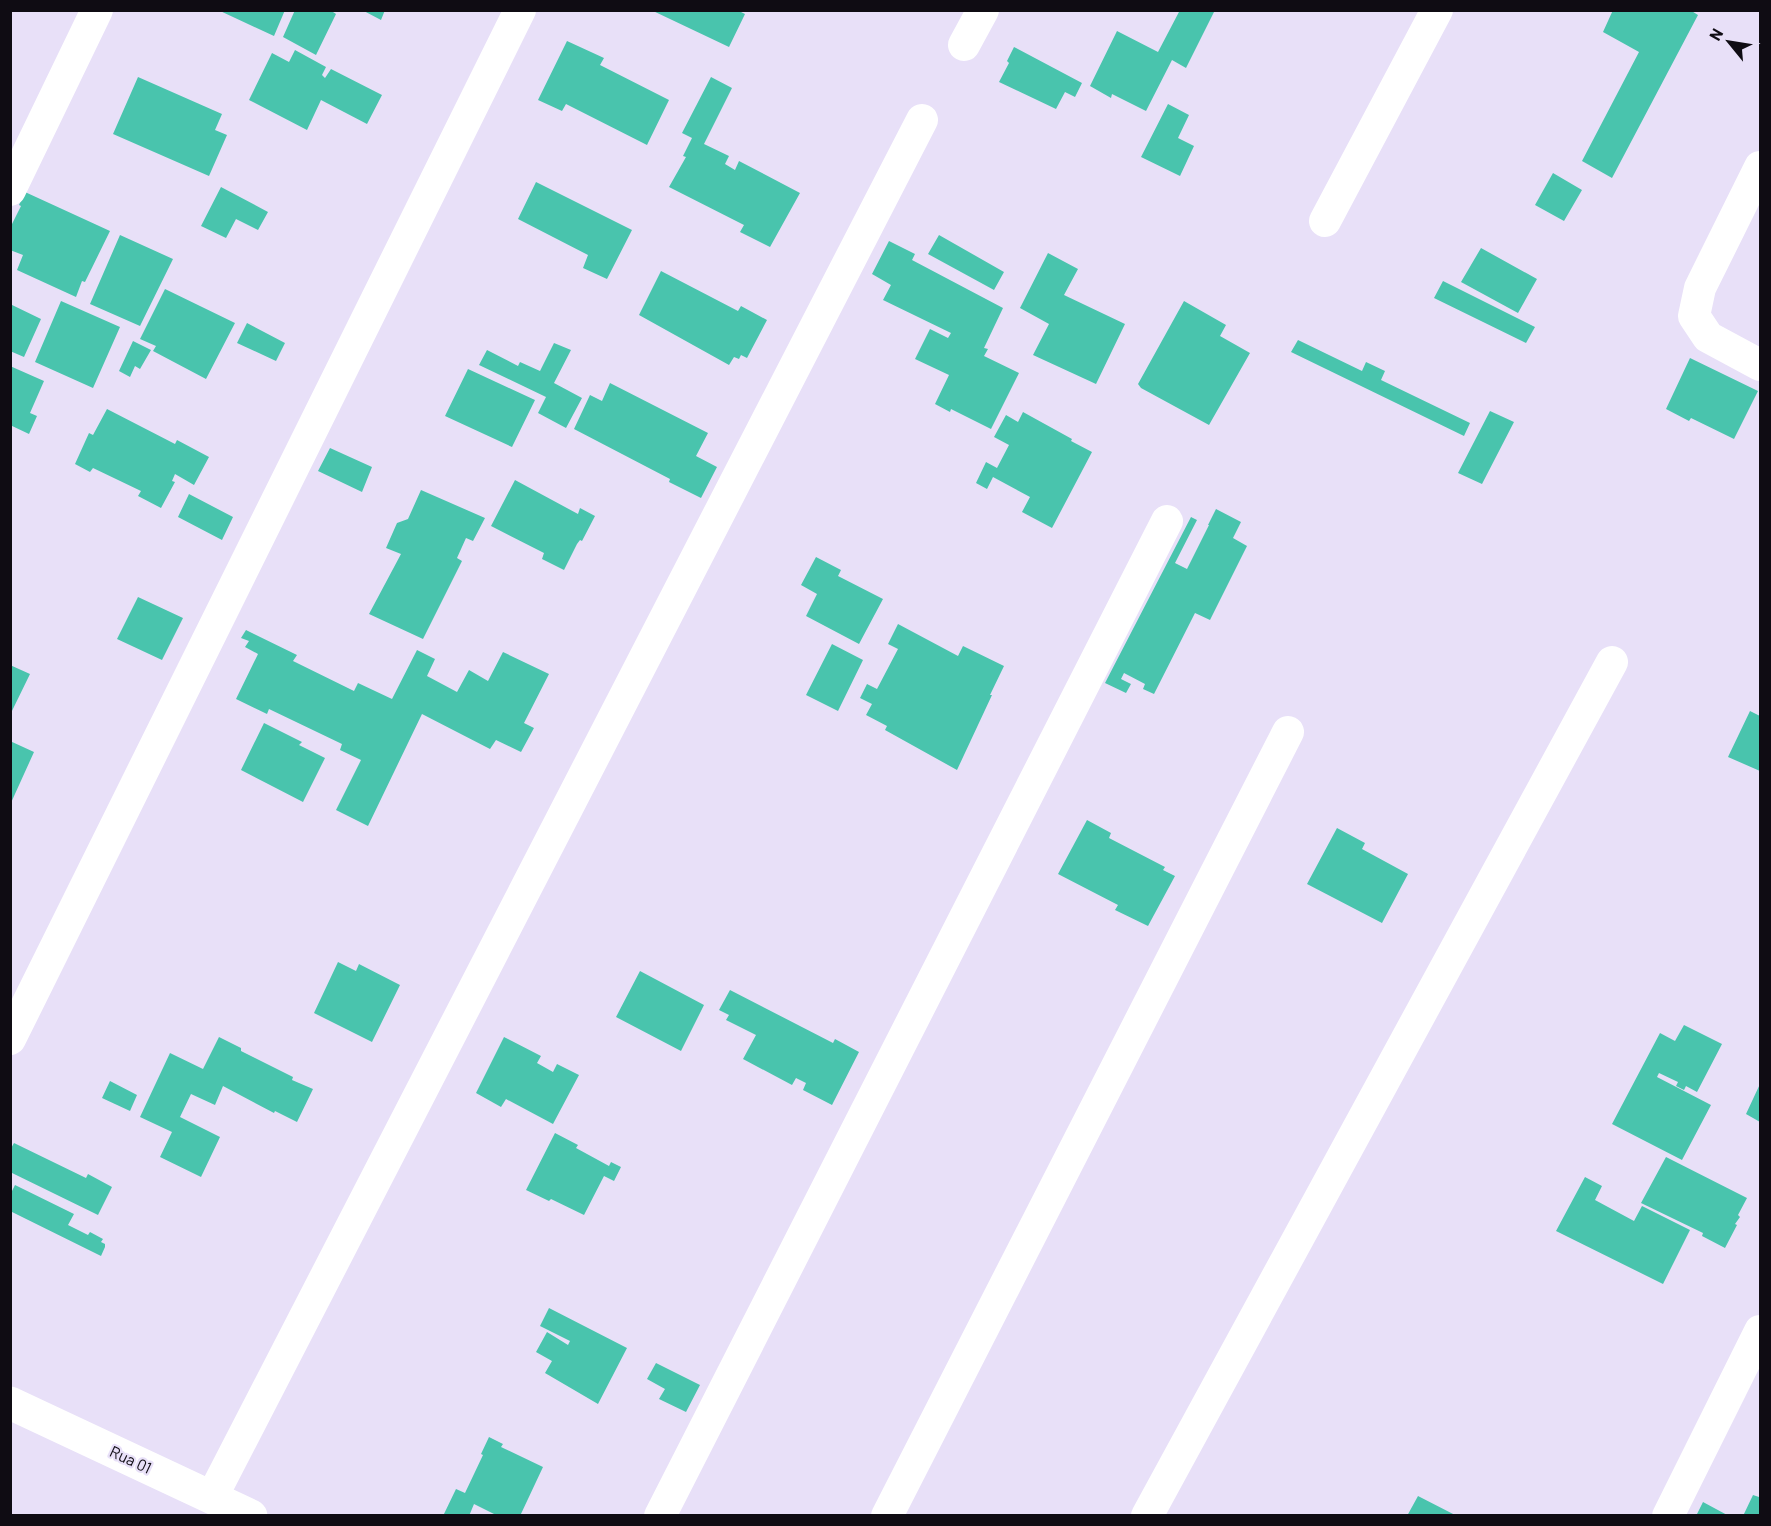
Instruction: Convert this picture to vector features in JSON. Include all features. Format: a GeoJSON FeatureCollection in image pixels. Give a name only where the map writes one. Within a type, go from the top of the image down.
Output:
{"type":"FeatureCollection","features":[{"type":"Feature","properties":{"kind":"street"},"geometry":{"type":"LineString","coordinates":[[10,190],[97,10]]}},
{"type":"Feature","properties":{"kind":"street"},"geometry":{"type":"LineString","coordinates":[[10,1039],[520,10]]}},
{"type":"Feature","properties":{"kind":"street"},"geometry":{"type":"LineString","coordinates":[[964,45],[982,10]]}},
{"type":"Feature","properties":{"kind":"street"},"geometry":{"type":"LineString","coordinates":[[1325,221],[1437,10]]}},
{"type":"Feature","properties":{"kind":"street"},"geometry":{"type":"LineString","coordinates":[[212,1497],[922,120]]}},
{"type":"Feature","properties":{"kind":"street"},"geometry":{"type":"LineString","coordinates":[[1761,167],[1700,288],[1694,316],[1708,337],[1761,365]]}},
{"type":"Feature","properties":{"kind":"street"},"geometry":{"type":"LineString","coordinates":[[660,1515],[1167,521]]}},
{"type":"Feature","properties":{"kind":"street"},"geometry":{"type":"LineString","coordinates":[[1147,1515],[1612,662]]}},
{"type":"Feature","properties":{"kind":"street"},"geometry":{"type":"LineString","coordinates":[[887,1515],[1288,732]]}},
{"type":"Feature","properties":{"kind":"street"},"geometry":{"type":"LineString","coordinates":[[1668,1515],[1761,1331]]}},
{"type":"Feature","properties":{"kind":"street","name":"Rua 01"},"geometry":{"type":"LineString","coordinates":[[10,1403],[251,1515]]}},
{"type":"Feature","properties":{"kind":"building"},"geometry":{"type":"Polygon","coordinates":[[[218,10],[285,10],[274,36],[218,10]]]}},
{"type":"Feature","properties":{"kind":"building"},"geometry":{"type":"Polygon","coordinates":[[[295,10],[330,10],[336,14],[316,55],[283,37],[295,10]]]}},
{"type":"Feature","properties":{"kind":"building"},"geometry":{"type":"Polygon","coordinates":[[[362,10],[385,10],[381,20],[362,10]]]}},
{"type":"Feature","properties":{"kind":"building"},"geometry":{"type":"Polygon","coordinates":[[[651,10],[737,10],[745,14],[729,47],[651,10]]]}},
{"type":"Feature","properties":{"kind":"building"},"geometry":{"type":"Polygon","coordinates":[[[1180,10],[1215,10],[1186,68],[1172,60],[1146,111],[1112,94],[1111,98],[1090,86],[1117,31],[1158,52],[1180,10]]]}},
{"type":"Feature","properties":{"kind":"building"},"geometry":{"type":"Polygon","coordinates":[[[1613,10],[1690,10],[1698,15],[1612,178],[1582,161],[1639,52],[1603,32],[1613,10]]]}},
{"type":"Feature","properties":{"kind":"building"},"geometry":{"type":"Polygon","coordinates":[[[567,41],[604,58],[600,65],[669,100],[647,145],[566,104],[562,111],[538,100],[567,41]]]}},
{"type":"Feature","properties":{"kind":"building"},"geometry":{"type":"Polygon","coordinates":[[[1014,47],[1082,83],[1075,97],[1065,92],[1056,109],[999,82],[1014,47]]]}},
{"type":"Feature","properties":{"kind":"building"},"geometry":{"type":"Polygon","coordinates":[[[295,50],[326,67],[322,75],[325,78],[331,69],[382,95],[367,124],[321,100],[307,130],[249,100],[272,53],[289,62],[295,50]]]}},
{"type":"Feature","properties":{"kind":"building"},"geometry":{"type":"Polygon","coordinates":[[[138,77],[222,114],[215,130],[227,135],[209,176],[113,134],[138,77]]]}},
{"type":"Feature","properties":{"kind":"building"},"geometry":{"type":"Polygon","coordinates":[[[711,77],[732,88],[704,144],[729,156],[725,164],[735,170],[739,161],[800,193],[770,247],[740,232],[744,225],[669,187],[686,157],[683,156],[692,138],[682,133],[711,77]]]}},
{"type":"Feature","properties":{"kind":"building"},"geometry":{"type":"Polygon","coordinates":[[[1168,104],[1189,115],[1178,138],[1194,146],[1180,176],[1141,157],[1168,104]]]}},
{"type":"Feature","properties":{"kind":"building"},"geometry":{"type":"Polygon","coordinates":[[[1553,173],[1582,190],[1564,221],[1535,205],[1553,173]]]}},
{"type":"Feature","properties":{"kind":"building"},"geometry":{"type":"Polygon","coordinates":[[[536,182],[632,230],[607,279],[583,268],[588,255],[518,219],[536,182]]]}},
{"type":"Feature","properties":{"kind":"building"},"geometry":{"type":"Polygon","coordinates":[[[221,187],[268,212],[258,230],[236,219],[226,238],[201,226],[221,187]]]}},
{"type":"Feature","properties":{"kind":"building"},"geometry":{"type":"Polygon","coordinates":[[[25,192],[110,231],[85,282],[82,281],[76,297],[17,270],[23,255],[10,250],[10,228],[25,192]]]}},
{"type":"Feature","properties":{"kind":"building"},"geometry":{"type":"Polygon","coordinates":[[[120,235],[173,259],[140,326],[90,304],[120,235]]]}},
{"type":"Feature","properties":{"kind":"building"},"geometry":{"type":"Polygon","coordinates":[[[939,235],[1004,272],[994,290],[928,254],[939,235]]]}},
{"type":"Feature","properties":{"kind":"building"},"geometry":{"type":"Polygon","coordinates":[[[889,241],[915,254],[912,260],[1003,308],[984,348],[988,349],[984,356],[1019,373],[991,429],[951,409],[950,412],[935,404],[949,375],[915,359],[930,329],[948,338],[951,333],[883,300],[891,285],[872,274],[889,241]]]}},
{"type":"Feature","properties":{"kind":"building"},"geometry":{"type":"Polygon","coordinates":[[[1481,248],[1537,279],[1518,313],[1461,282],[1481,248]]]}},
{"type":"Feature","properties":{"kind":"building"},"geometry":{"type":"Polygon","coordinates":[[[1048,253],[1078,269],[1064,295],[1125,324],[1096,384],[1033,355],[1049,324],[1020,308],[1048,253]]]}},
{"type":"Feature","properties":{"kind":"building"},"geometry":{"type":"Polygon","coordinates":[[[661,271],[738,311],[741,306],[767,320],[747,358],[741,355],[739,359],[734,357],[729,365],[639,315],[661,271]]]}},
{"type":"Feature","properties":{"kind":"building"},"geometry":{"type":"Polygon","coordinates":[[[1443,281],[1535,327],[1526,343],[1434,298],[1443,281]]]}},
{"type":"Feature","properties":{"kind":"building"},"geometry":{"type":"Polygon","coordinates":[[[165,289],[235,323],[206,379],[153,351],[156,346],[140,339],[165,289]]]}},
{"type":"Feature","properties":{"kind":"building"},"geometry":{"type":"Polygon","coordinates":[[[61,301],[120,327],[93,388],[35,362],[61,301]]]}},
{"type":"Feature","properties":{"kind":"building"},"geometry":{"type":"Polygon","coordinates":[[[1184,301],[1226,325],[1220,336],[1250,353],[1209,425],[1141,388],[1138,384],[1184,301]]]}},
{"type":"Feature","properties":{"kind":"building"},"geometry":{"type":"Polygon","coordinates":[[[10,304],[41,319],[24,357],[10,351],[10,304]]]}},
{"type":"Feature","properties":{"kind":"building"},"geometry":{"type":"Polygon","coordinates":[[[247,323],[285,343],[276,361],[237,343],[247,323]]]}},
{"type":"Feature","properties":{"kind":"building"},"geometry":{"type":"Polygon","coordinates":[[[1298,340],[1362,371],[1366,362],[1385,371],[1381,380],[1470,423],[1464,436],[1291,352],[1298,340]]]}},
{"type":"Feature","properties":{"kind":"building"},"geometry":{"type":"Polygon","coordinates":[[[133,341],[151,350],[140,369],[135,366],[130,377],[119,371],[133,341]]]}},
{"type":"Feature","properties":{"kind":"building"},"geometry":{"type":"Polygon","coordinates":[[[554,343],[571,350],[554,383],[582,398],[566,428],[538,413],[546,397],[479,365],[487,350],[518,366],[520,362],[540,371],[554,343]]]}},
{"type":"Feature","properties":{"kind":"building"},"geometry":{"type":"Polygon","coordinates":[[[1690,358],[1758,391],[1734,439],[1691,418],[1689,421],[1666,409],[1690,358]]]}},
{"type":"Feature","properties":{"kind":"building"},"geometry":{"type":"Polygon","coordinates":[[[10,366],[44,381],[30,413],[37,416],[29,434],[10,425],[10,366]]]}},
{"type":"Feature","properties":{"kind":"building"},"geometry":{"type":"Polygon","coordinates":[[[468,369],[535,400],[512,447],[445,416],[468,369]]]}},
{"type":"Feature","properties":{"kind":"building"},"geometry":{"type":"Polygon","coordinates":[[[610,383],[708,433],[696,456],[717,467],[701,498],[669,482],[670,479],[574,429],[590,395],[602,401],[610,383]]]}},
{"type":"Feature","properties":{"kind":"building"},"geometry":{"type":"Polygon","coordinates":[[[107,409],[175,444],[177,440],[209,457],[194,485],[175,474],[172,481],[175,482],[161,508],[138,496],[141,491],[93,468],[90,472],[75,464],[89,433],[93,435],[107,409]]]}},
{"type":"Feature","properties":{"kind":"building"},"geometry":{"type":"Polygon","coordinates":[[[1490,411],[1514,422],[1482,484],[1458,473],[1490,411]]]}},
{"type":"Feature","properties":{"kind":"building"},"geometry":{"type":"Polygon","coordinates":[[[1023,412],[1092,452],[1052,528],[1022,512],[1030,497],[993,477],[987,489],[976,483],[986,462],[997,468],[1009,445],[994,437],[1006,415],[1018,422],[1023,412]]]}},
{"type":"Feature","properties":{"kind":"building"},"geometry":{"type":"Polygon","coordinates":[[[330,448],[372,467],[362,492],[318,471],[330,448]]]}},
{"type":"Feature","properties":{"kind":"building"},"geometry":{"type":"Polygon","coordinates":[[[515,480],[578,514],[580,508],[595,516],[564,570],[542,559],[544,553],[491,526],[515,480]]]}},
{"type":"Feature","properties":{"kind":"building"},"geometry":{"type":"Polygon","coordinates":[[[421,490],[485,518],[473,541],[466,538],[457,558],[462,561],[423,639],[369,614],[401,554],[386,548],[397,523],[408,519],[421,490]]]}},
{"type":"Feature","properties":{"kind":"building"},"geometry":{"type":"Polygon","coordinates":[[[189,494],[233,517],[222,540],[178,517],[189,494]]]}},
{"type":"Feature","properties":{"kind":"building"},"geometry":{"type":"Polygon","coordinates":[[[1216,509],[1241,522],[1233,538],[1247,546],[1210,620],[1195,613],[1154,694],[1143,689],[1145,684],[1124,673],[1121,679],[1131,684],[1126,693],[1105,683],[1191,517],[1197,520],[1175,563],[1187,569],[1216,509]]]}},
{"type":"Feature","properties":{"kind":"building"},"geometry":{"type":"Polygon","coordinates":[[[816,557],[841,570],[838,576],[883,599],[859,644],[806,616],[817,594],[801,585],[816,557]]]}},
{"type":"Feature","properties":{"kind":"building"},"geometry":{"type":"Polygon","coordinates":[[[138,597],[183,618],[162,660],[117,639],[138,597]]]}},
{"type":"Feature","properties":{"kind":"building"},"geometry":{"type":"Polygon","coordinates":[[[898,624],[958,656],[963,646],[1004,666],[957,770],[885,730],[887,726],[866,715],[872,704],[860,698],[867,684],[877,689],[898,649],[888,644],[898,624]]]}},
{"type":"Feature","properties":{"kind":"building"},"geometry":{"type":"Polygon","coordinates":[[[246,630],[297,655],[293,661],[354,691],[358,683],[392,699],[417,650],[435,659],[427,676],[457,692],[469,670],[488,681],[503,652],[549,674],[524,723],[534,728],[521,752],[496,740],[490,749],[422,714],[368,826],[336,810],[361,760],[340,750],[342,744],[269,709],[267,714],[236,699],[258,654],[245,647],[249,641],[241,638],[246,630]]]}},
{"type":"Feature","properties":{"kind":"building"},"geometry":{"type":"Polygon","coordinates":[[[832,644],[863,660],[838,711],[806,695],[832,644]]]}},
{"type":"Feature","properties":{"kind":"building"},"geometry":{"type":"Polygon","coordinates":[[[10,665],[30,674],[10,715],[10,665]]]}},
{"type":"Feature","properties":{"kind":"building"},"geometry":{"type":"Polygon","coordinates":[[[1750,711],[1760,716],[1760,771],[1728,757],[1750,711]]]}},
{"type":"Feature","properties":{"kind":"building"},"geometry":{"type":"Polygon","coordinates":[[[264,723],[302,742],[299,745],[325,758],[303,802],[241,770],[264,723]]]}},
{"type":"Feature","properties":{"kind":"building"},"geometry":{"type":"Polygon","coordinates":[[[10,741],[34,752],[10,805],[10,741]]]}},
{"type":"Feature","properties":{"kind":"building"},"geometry":{"type":"Polygon","coordinates":[[[1087,820],[1111,833],[1109,838],[1165,867],[1163,870],[1175,876],[1148,926],[1115,910],[1118,905],[1058,874],[1087,820]]]}},
{"type":"Feature","properties":{"kind":"building"},"geometry":{"type":"Polygon","coordinates":[[[1337,828],[1365,843],[1362,849],[1408,874],[1382,923],[1307,884],[1337,828]]]}},
{"type":"Feature","properties":{"kind":"building"},"geometry":{"type":"Polygon","coordinates":[[[338,962],[356,971],[359,964],[400,985],[372,1042],[314,1013],[338,962]]]}},
{"type":"Feature","properties":{"kind":"building"},"geometry":{"type":"Polygon","coordinates":[[[640,971],[704,1005],[681,1051],[616,1017],[640,971]]]}},
{"type":"Feature","properties":{"kind":"building"},"geometry":{"type":"Polygon","coordinates":[[[730,990],[833,1043],[835,1039],[859,1052],[832,1105],[803,1090],[806,1083],[796,1078],[792,1085],[743,1059],[756,1035],[726,1020],[729,1015],[719,1010],[730,990]]]}},
{"type":"Feature","properties":{"kind":"building"},"geometry":{"type":"Polygon","coordinates":[[[1684,1025],[1722,1044],[1697,1092],[1686,1086],[1684,1090],[1676,1086],[1678,1082],[1659,1073],[1657,1077],[1711,1105],[1682,1160],[1612,1124],[1660,1033],[1675,1041],[1684,1025]]]}},
{"type":"Feature","properties":{"kind":"building"},"geometry":{"type":"Polygon","coordinates":[[[219,1037],[241,1048],[241,1051],[293,1077],[292,1080],[313,1089],[297,1122],[275,1111],[274,1113],[223,1086],[215,1105],[191,1094],[180,1117],[220,1137],[201,1177],[160,1157],[172,1132],[140,1117],[170,1053],[203,1069],[219,1037]]]}},
{"type":"Feature","properties":{"kind":"building"},"geometry":{"type":"Polygon","coordinates":[[[504,1037],[541,1056],[537,1063],[553,1072],[557,1064],[579,1075],[553,1124],[506,1099],[501,1107],[476,1093],[504,1037]]]}},
{"type":"Feature","properties":{"kind":"building"},"geometry":{"type":"Polygon","coordinates":[[[110,1081],[137,1095],[130,1111],[102,1098],[110,1081]]]}},
{"type":"Feature","properties":{"kind":"building"},"geometry":{"type":"Polygon","coordinates":[[[1760,1084],[1760,1122],[1746,1114],[1760,1084]]]}},
{"type":"Feature","properties":{"kind":"building"},"geometry":{"type":"Polygon","coordinates":[[[555,1133],[578,1145],[576,1148],[609,1166],[611,1162],[621,1167],[614,1181],[604,1176],[584,1215],[526,1190],[555,1133]]]}},
{"type":"Feature","properties":{"kind":"building"},"geometry":{"type":"Polygon","coordinates":[[[14,1143],[86,1178],[88,1174],[112,1187],[98,1215],[10,1172],[10,1150],[14,1143]]]}},
{"type":"Feature","properties":{"kind":"building"},"geometry":{"type":"Polygon","coordinates":[[[1666,1157],[1747,1198],[1725,1248],[1702,1236],[1703,1233],[1641,1203],[1666,1157]]]}},
{"type":"Feature","properties":{"kind":"building"},"geometry":{"type":"Polygon","coordinates":[[[1585,1177],[1602,1186],[1595,1200],[1634,1221],[1642,1206],[1690,1230],[1663,1284],[1556,1231],[1585,1177]]]}},
{"type":"Feature","properties":{"kind":"building"},"geometry":{"type":"Polygon","coordinates":[[[15,1185],[74,1214],[68,1225],[88,1235],[90,1232],[103,1239],[101,1242],[105,1244],[105,1247],[101,1256],[10,1211],[10,1195],[15,1185]]]}},
{"type":"Feature","properties":{"kind":"building"},"geometry":{"type":"Polygon","coordinates":[[[549,1308],[627,1348],[598,1404],[545,1373],[552,1361],[536,1352],[547,1332],[568,1345],[570,1341],[540,1326],[549,1308]]]}},
{"type":"Feature","properties":{"kind":"building"},"geometry":{"type":"Polygon","coordinates":[[[656,1363],[700,1385],[686,1412],[659,1399],[665,1389],[647,1379],[656,1363]]]}},
{"type":"Feature","properties":{"kind":"building"},"geometry":{"type":"Polygon","coordinates":[[[489,1437],[503,1444],[501,1447],[543,1467],[520,1516],[498,1516],[474,1504],[469,1516],[443,1516],[456,1489],[465,1493],[489,1437]]]}},
{"type":"Feature","properties":{"kind":"building"},"geometry":{"type":"Polygon","coordinates":[[[1760,1493],[1760,1516],[1743,1516],[1753,1495],[1759,1497],[1760,1493]]]}},
{"type":"Feature","properties":{"kind":"building"},"geometry":{"type":"Polygon","coordinates":[[[1418,1496],[1457,1516],[1407,1516],[1418,1496]]]}},
{"type":"Feature","properties":{"kind":"building"},"geometry":{"type":"Polygon","coordinates":[[[1703,1502],[1729,1516],[1696,1516],[1703,1502]]]}}]}
